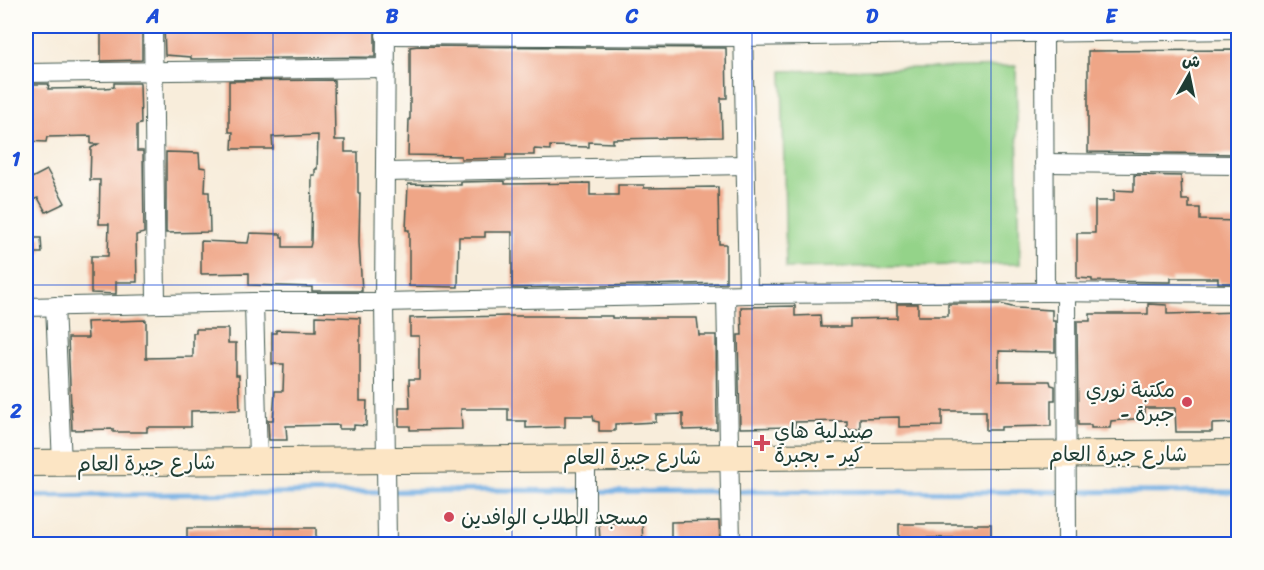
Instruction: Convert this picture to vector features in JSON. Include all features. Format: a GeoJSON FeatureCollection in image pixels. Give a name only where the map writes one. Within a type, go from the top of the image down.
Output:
{"type":"FeatureCollection","features":[{"type":"Feature","properties":{"kind":"main road","name":"شارع جبرة العام"},"geometry":{"type":"LineString","coordinates":[[26,464],[258,460],[1239,453]]}},
{"type":"Feature","properties":{"kind":"street"},"geometry":{"type":"LineString","coordinates":[[153,26],[156,303]]}},
{"type":"Feature","properties":{"kind":"street"},"geometry":{"type":"LineString","coordinates":[[387,544],[384,302],[386,30],[1044,32],[1067,29],[1239,30]]}},
{"type":"Feature","properties":{"kind":"street"},"geometry":{"type":"LineString","coordinates":[[743,31],[748,294]]}},
{"type":"Feature","properties":{"kind":"street"},"geometry":{"type":"LineString","coordinates":[[1044,32],[1045,292]]}},
{"type":"Feature","properties":{"kind":"street"},"geometry":{"type":"LineString","coordinates":[[26,73],[385,68]]}},
{"type":"Feature","properties":{"kind":"street"},"geometry":{"type":"LineString","coordinates":[[1044,163],[1239,165]]}},
{"type":"Feature","properties":{"kind":"street"},"geometry":{"type":"LineString","coordinates":[[385,172],[745,165]]}},
{"type":"Feature","properties":{"kind":"street"},"geometry":{"type":"LineString","coordinates":[[26,307],[748,294],[1045,292],[1239,294]]}},
{"type":"Feature","properties":{"kind":"street"},"geometry":{"type":"LineString","coordinates":[[1066,293],[1067,544]]}},
{"type":"Feature","properties":{"kind":"street"},"geometry":{"type":"LineString","coordinates":[[726,295],[731,544]]}},
{"type":"Feature","properties":{"kind":"street"},"geometry":{"type":"LineString","coordinates":[[254,302],[258,460]]}},
{"type":"Feature","properties":{"kind":"street"},"geometry":{"type":"LineString","coordinates":[[55,306],[62,464]]}},
{"type":"Feature","properties":{"kind":"street"},"geometry":{"type":"LineString","coordinates":[[586,458],[586,544]]}},
{"type":"Feature","properties":{"kind":"green space"},"geometry":{"type":"Polygon","coordinates":[[[1016,66],[1020,264],[786,268],[782,71],[1016,66]]]}},
{"type":"Feature","properties":{"kind":"building"},"geometry":{"type":"Polygon","coordinates":[[[101,26],[142,26],[142,60],[101,61],[101,26]]]}},
{"type":"Feature","properties":{"kind":"building"},"geometry":{"type":"Polygon","coordinates":[[[164,26],[375,26],[375,57],[191,59],[191,57],[165,55],[164,26]]]}},
{"type":"Feature","properties":{"kind":"building"},"geometry":{"type":"Polygon","coordinates":[[[410,47],[726,48],[727,98],[721,98],[722,137],[613,139],[613,143],[589,142],[589,147],[550,146],[550,150],[534,149],[534,155],[506,155],[506,158],[461,159],[461,156],[408,155],[410,47]]]}},
{"type":"Feature","properties":{"kind":"building"},"geometry":{"type":"Polygon","coordinates":[[[1239,50],[1239,154],[1088,152],[1088,51],[1239,50]]]}},
{"type":"Feature","properties":{"kind":"building"},"geometry":{"type":"Polygon","coordinates":[[[334,80],[335,140],[345,140],[345,152],[358,152],[362,291],[312,291],[312,287],[249,285],[249,273],[201,274],[201,241],[248,243],[250,233],[281,234],[283,247],[310,247],[311,243],[312,175],[315,175],[315,169],[317,169],[318,135],[272,137],[273,149],[232,149],[233,132],[229,132],[229,81],[334,80]]]}},
{"type":"Feature","properties":{"kind":"building"},"geometry":{"type":"Polygon","coordinates":[[[114,83],[140,83],[141,124],[137,125],[137,151],[143,151],[144,233],[136,235],[137,282],[116,282],[116,294],[91,293],[91,256],[108,256],[109,224],[99,224],[100,180],[90,180],[91,148],[98,144],[91,144],[91,136],[47,137],[46,142],[26,141],[26,84],[49,84],[48,89],[105,88],[114,87],[114,83]]]}},
{"type":"Feature","properties":{"kind":"building"},"geometry":{"type":"Polygon","coordinates":[[[166,152],[199,153],[200,167],[206,168],[205,192],[209,192],[210,232],[166,233],[166,152]]]}},
{"type":"Feature","properties":{"kind":"building"},"geometry":{"type":"Polygon","coordinates":[[[47,170],[65,203],[46,212],[38,198],[30,201],[26,192],[26,181],[47,170]]]}},
{"type":"Feature","properties":{"kind":"building"},"geometry":{"type":"Polygon","coordinates":[[[1134,175],[1181,176],[1182,200],[1189,200],[1189,208],[1200,208],[1200,220],[1239,221],[1239,283],[1218,283],[1218,278],[1171,278],[1171,282],[1092,281],[1092,279],[1077,278],[1077,233],[1095,233],[1095,201],[1114,201],[1114,190],[1134,191],[1134,175]]]}},
{"type":"Feature","properties":{"kind":"building"},"geometry":{"type":"Polygon","coordinates":[[[505,181],[505,184],[590,183],[590,195],[618,195],[618,185],[644,185],[644,188],[718,187],[719,244],[726,244],[726,283],[512,288],[512,232],[485,232],[485,237],[459,237],[458,287],[409,286],[409,230],[406,230],[408,184],[461,185],[461,182],[505,181]]]}},
{"type":"Feature","properties":{"kind":"building"},"geometry":{"type":"Polygon","coordinates":[[[26,238],[41,238],[42,253],[26,253],[26,238]]]}},
{"type":"Feature","properties":{"kind":"building"},"geometry":{"type":"Polygon","coordinates":[[[897,304],[918,304],[918,316],[948,316],[948,304],[1000,304],[1016,308],[1052,310],[1052,321],[1055,321],[1055,352],[999,351],[999,381],[1050,381],[1051,385],[1055,386],[1055,400],[1051,400],[1051,426],[1001,427],[1001,430],[986,430],[986,411],[942,411],[942,426],[899,427],[899,417],[860,418],[860,429],[847,429],[847,421],[795,422],[795,427],[740,428],[738,335],[742,335],[741,307],[795,306],[795,316],[820,315],[821,327],[850,327],[850,319],[897,318],[897,304]]]}},
{"type":"Feature","properties":{"kind":"building"},"geometry":{"type":"Polygon","coordinates":[[[1148,304],[1167,305],[1167,314],[1239,312],[1239,423],[1212,424],[1212,432],[1176,432],[1175,408],[1145,408],[1145,418],[1111,421],[1110,428],[1078,425],[1077,321],[1090,321],[1090,314],[1148,314],[1148,304]]]}},
{"type":"Feature","properties":{"kind":"building"},"geometry":{"type":"Polygon","coordinates":[[[316,316],[360,318],[360,401],[367,401],[366,426],[354,425],[354,429],[339,429],[339,425],[286,426],[287,440],[269,440],[268,420],[273,420],[275,391],[283,391],[284,364],[272,364],[272,333],[276,333],[276,330],[316,331],[316,316]]]}},
{"type":"Feature","properties":{"kind":"building"},"geometry":{"type":"Polygon","coordinates":[[[509,316],[697,318],[699,335],[716,335],[717,429],[683,430],[683,414],[656,415],[656,422],[615,424],[615,431],[599,431],[599,422],[594,421],[593,416],[565,416],[565,427],[526,428],[526,421],[508,421],[508,409],[461,409],[462,429],[410,430],[410,426],[399,426],[399,408],[410,408],[409,379],[419,379],[419,336],[410,336],[410,318],[509,316]]]}},
{"type":"Feature","properties":{"kind":"building"},"geometry":{"type":"Polygon","coordinates":[[[146,320],[146,358],[193,357],[193,333],[196,333],[196,329],[228,329],[228,343],[236,343],[236,375],[239,375],[240,410],[191,411],[191,427],[147,427],[147,432],[113,432],[113,429],[72,430],[68,338],[88,338],[87,322],[146,320]]]}},
{"type":"Feature","properties":{"kind":"building"},"geometry":{"type":"Polygon","coordinates":[[[719,521],[720,544],[671,544],[671,522],[719,521]]]}},
{"type":"Feature","properties":{"kind":"building"},"geometry":{"type":"Polygon","coordinates":[[[599,523],[642,523],[643,544],[615,544],[615,540],[600,541],[599,523]]]}},
{"type":"Feature","properties":{"kind":"building"},"geometry":{"type":"Polygon","coordinates":[[[899,524],[991,524],[991,538],[899,538],[899,524]]]}},
{"type":"Feature","properties":{"kind":"building"},"geometry":{"type":"Polygon","coordinates":[[[187,528],[316,528],[316,544],[187,544],[187,528]]]}},
{"type":"Feature","properties":{"kind":"waterway"},"geometry":{"type":"LineString","coordinates":[[26,496],[494,490],[1238,492]]}},
{"type":"Feature","properties":{"kind":"place","name":"مكتبة نوري - جبرة"},"geometry":{"type":"Point","coordinates":[1187,402]}},
{"type":"Feature","properties":{"kind":"place","name":"صيدلية هاي كير - بجبرة"},"geometry":{"type":"Point","coordinates":[762,443]}},
{"type":"Feature","properties":{"kind":"place","name":"مسجد الطلاب الوافدين"},"geometry":{"type":"Point","coordinates":[449,517]}}]}
